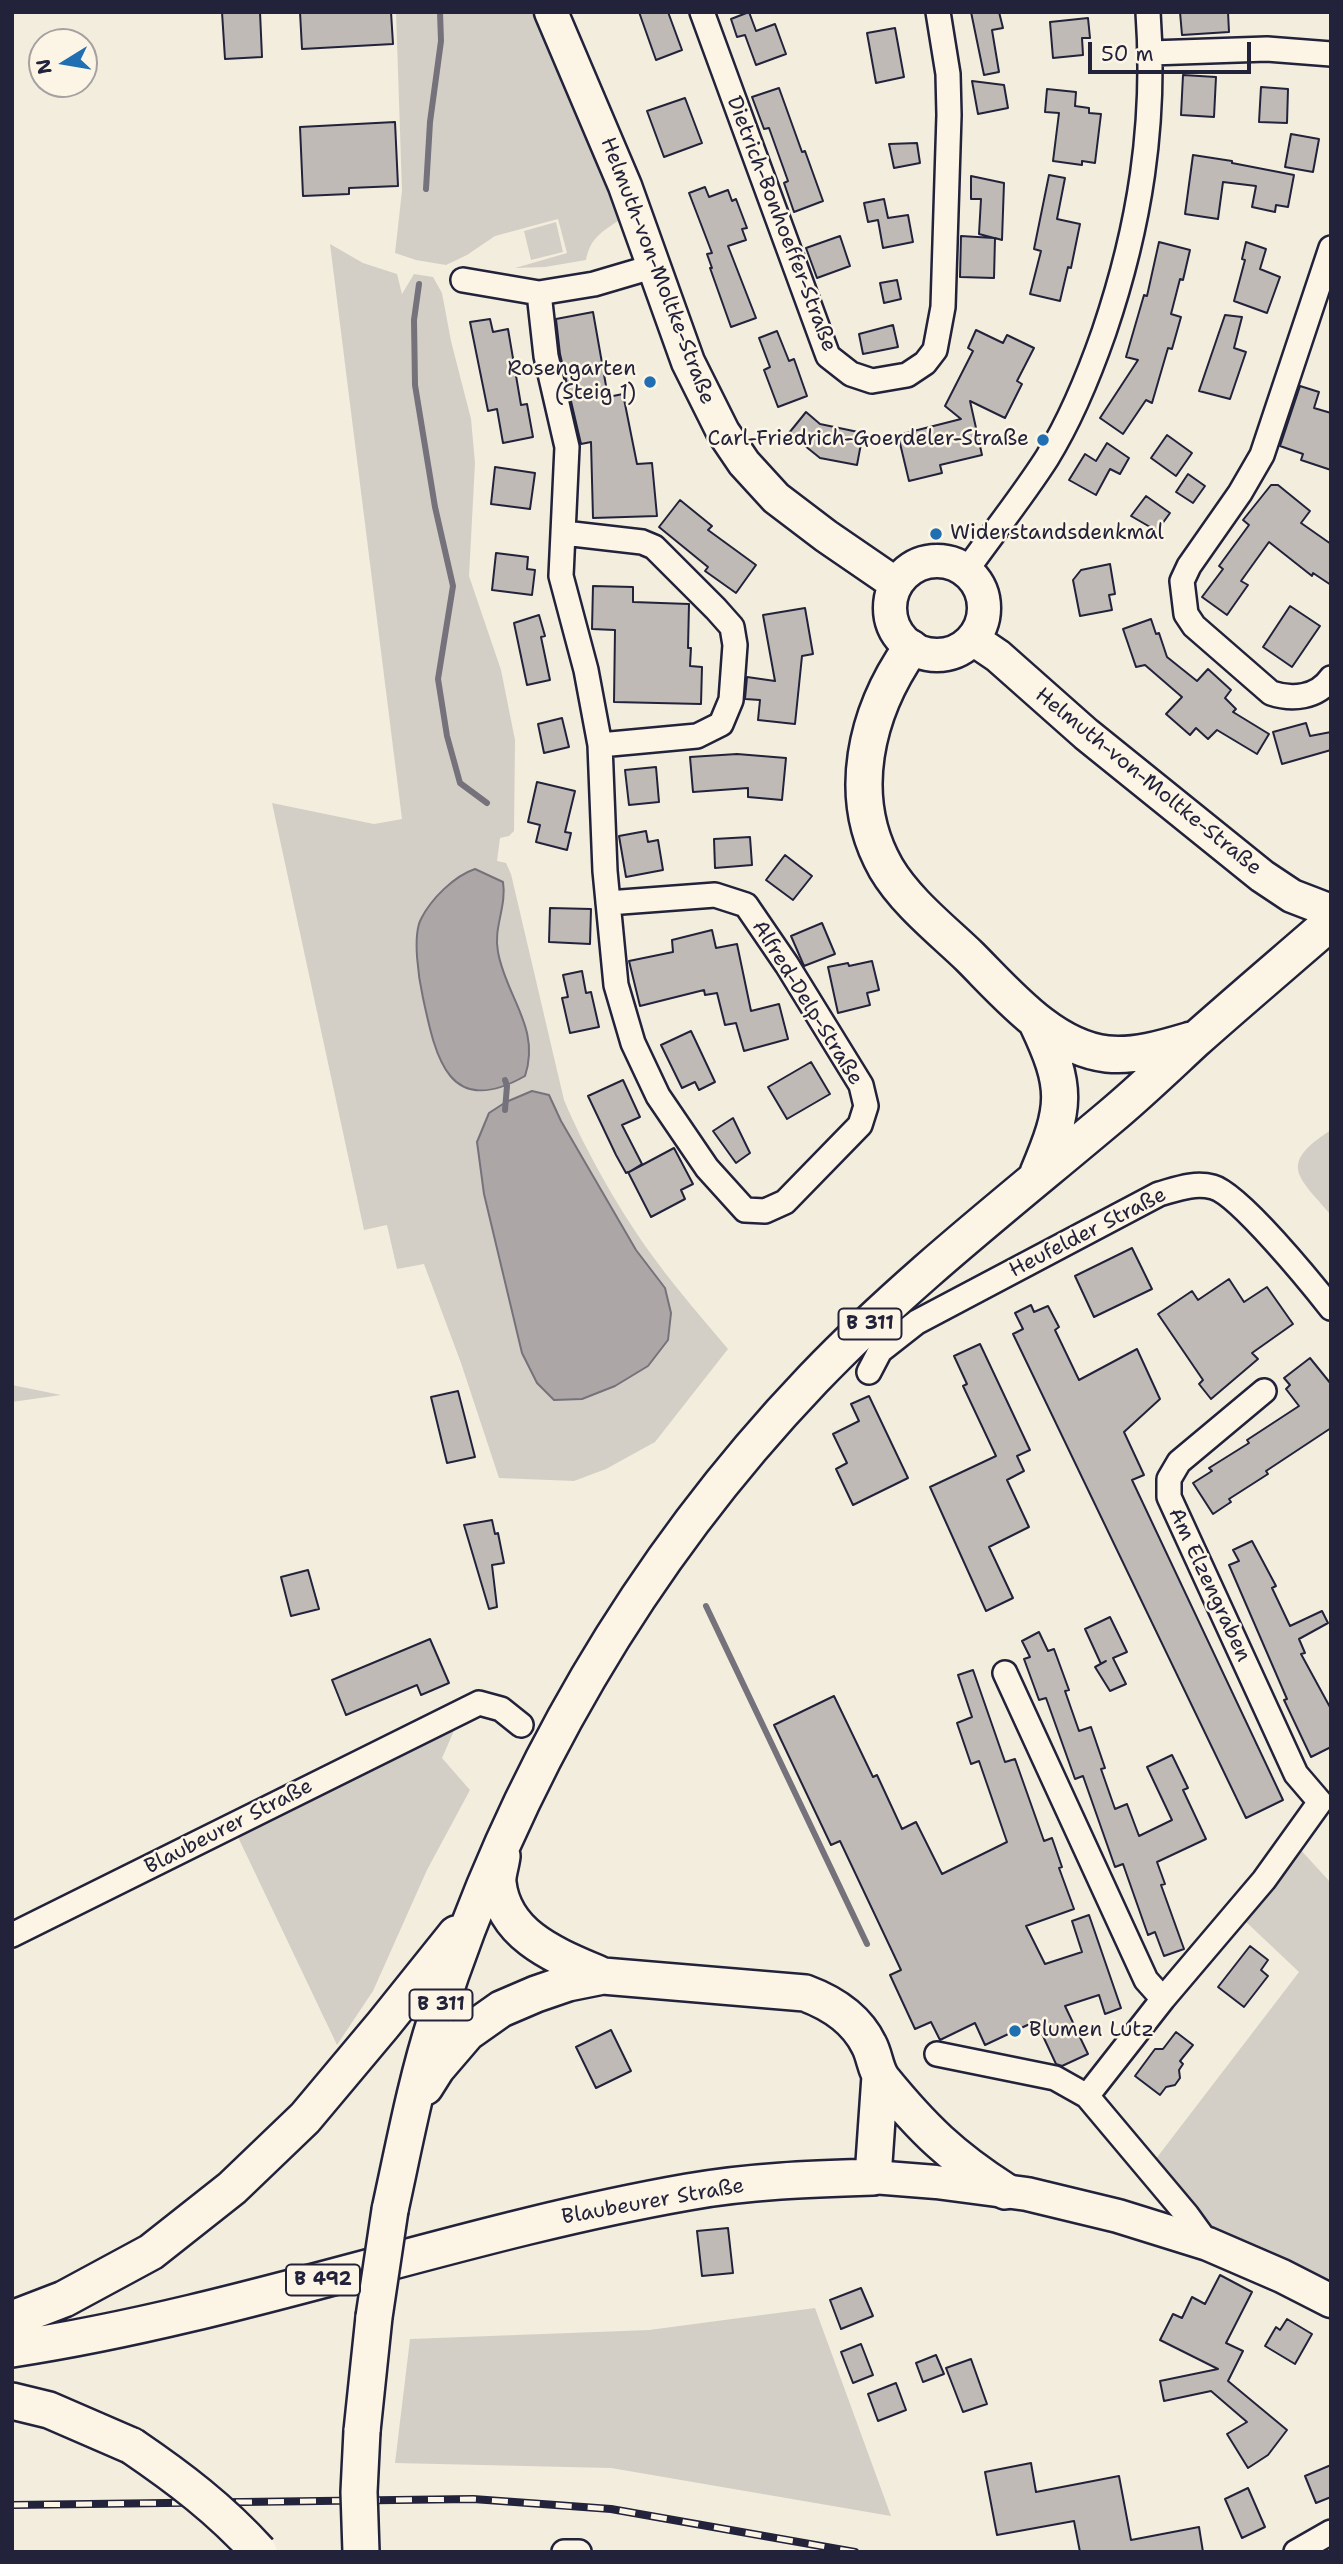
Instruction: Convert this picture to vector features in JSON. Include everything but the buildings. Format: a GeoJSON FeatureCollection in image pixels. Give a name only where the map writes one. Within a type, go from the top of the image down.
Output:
{"type":"FeatureCollection","features":[{"type":"Feature","properties":{"kind":"main road"},"geometry":{"type":"LineString","coordinates":[[911,648],[894,671],[876,712],[864,759],[864,799],[871,836],[887,870],[910,898],[1037,1023],[1070,1043],[1106,1054],[1148,1052],[1197,1038]]}},
{"type":"Feature","properties":{"kind":"main road","name":"B 311"},"geometry":{"type":"LineString","coordinates":[[361,2552],[359,2492],[362,2431],[373,2316],[390,2210],[435,2020],[506,1832],[544,1755],[595,1665],[655,1573],[721,1485],[812,1380],[899,1295],[1114,1114],[1331,922]]}},
{"type":"Feature","properties":{"kind":"main road"},"geometry":{"type":"LineString","coordinates":[[1035,1180],[1056,1131],[1061,1092],[1054,1059],[1037,1023]]}},
{"type":"Feature","properties":{"kind":"main road"},"geometry":{"type":"LineString","coordinates":[[506,1832],[498,1882],[504,1907],[518,1929],[544,1948],[603,1976]]}},
{"type":"Feature","properties":{"kind":"main road"},"geometry":{"type":"LineString","coordinates":[[12,2319],[64,2299],[150,2252],[232,2188],[304,2118],[383,2025],[475,1909]]}},
{"type":"Feature","properties":{"kind":"main road"},"geometry":{"type":"LineString","coordinates":[[413,2104],[437,2068],[467,2033],[500,2009],[536,1994],[603,1976],[805,1993],[828,2001],[849,2017],[869,2045],[880,2076],[925,2130],[947,2151],[1005,2191]]}},
{"type":"Feature","properties":{"kind":"main road"},"geometry":{"type":"LineString","coordinates":[[873,2177],[880,2076]]}},
{"type":"Feature","properties":{"kind":"main road","name":"Blaubeurer Straße"},"geometry":{"type":"LineString","coordinates":[[12,2349],[78,2339],[201,2313],[504,2231],[631,2203],[741,2185],[800,2179],[873,2177]]}},
{"type":"Feature","properties":{"kind":"main road"},"geometry":{"type":"LineString","coordinates":[[12,2401],[49,2410],[132,2446],[185,2481],[259,2552]]}},
{"type":"Feature","properties":{"kind":"street","name":"Helmuth-von-Moltke-Straße"},"geometry":{"type":"LineString","coordinates":[[551,12],[625,186],[699,389],[723,432],[744,463],[776,498],[896,584]]}},
{"type":"Feature","properties":{"kind":"street","name":"Dietrich-Bonhoeffer-Straße"},"geometry":{"type":"LineString","coordinates":[[702,12],[828,356],[851,374],[872,381],[907,375],[925,363],[935,350],[937,342],[943,307],[949,115],[948,74],[938,12]]}},
{"type":"Feature","properties":{"kind":"street"},"geometry":{"type":"LineString","coordinates":[[967,571],[1048,456],[1097,351],[1121,281],[1140,197],[1150,118],[1151,53],[1148,12]]}},
{"type":"Feature","properties":{"kind":"street"},"geometry":{"type":"LineString","coordinates":[[1151,53],[1267,49],[1331,54]]}},
{"type":"Feature","properties":{"kind":"street"},"geometry":{"type":"LineString","coordinates":[[1331,248],[1262,455],[1240,494],[1189,566],[1182,581],[1186,614],[1194,626],[1271,693],[1287,699],[1308,695],[1326,686],[1331,678]]}},
{"type":"Feature","properties":{"kind":"street"},"geometry":{"type":"LineString","coordinates":[[463,280],[539,293],[594,284],[654,266]]}},
{"type":"Feature","properties":{"kind":"street","name":"Alfred-Delp-Straße"},"geometry":{"type":"LineString","coordinates":[[539,293],[546,356],[568,447],[561,576],[586,670],[600,744],[604,870],[616,985],[633,1043],[658,1096],[707,1168],[745,1210],[765,1211],[785,1202],[860,1125],[866,1106],[861,1084],[746,905],[715,895],[608,903]]}},
{"type":"Feature","properties":{"kind":"street"},"geometry":{"type":"LineString","coordinates":[[564,533],[642,542],[654,547],[732,627],[735,645],[732,700],[721,724],[697,736],[600,744]]}},
{"type":"Feature","properties":{"kind":"street"},"geometry":{"type":"LineString","coordinates":[[945,561],[967,571],[979,586],[984,604],[982,624],[973,639],[950,654],[923,654],[911,648],[902,640],[891,618],[891,595],[896,584],[909,569],[925,562],[945,561]]}},
{"type":"Feature","properties":{"kind":"street","name":"Helmuth-von-Moltke-Straße"},"geometry":{"type":"LineString","coordinates":[[973,639],[998,656],[1086,734],[1262,876],[1292,896],[1331,911]]}},
{"type":"Feature","properties":{"kind":"street","name":"Heufelder Straße"},"geometry":{"type":"LineString","coordinates":[[869,1372],[880,1351],[917,1322],[1159,1194],[1192,1185],[1215,1188],[1236,1204],[1292,1260],[1331,1308]]}},
{"type":"Feature","properties":{"kind":"street","name":"Am Elzengraben"},"geometry":{"type":"LineString","coordinates":[[1087,2096],[1163,1999],[1264,1880],[1325,1795],[1296,1774],[1169,1497],[1169,1479],[1179,1462],[1264,1391]]}},
{"type":"Feature","properties":{"kind":"street"},"geometry":{"type":"LineString","coordinates":[[1005,1674],[1146,1980],[1163,1999]]}},
{"type":"Feature","properties":{"kind":"street","name":"Blaubeurer Straße"},"geometry":{"type":"LineString","coordinates":[[12,1935],[480,1703],[501,1709],[521,1725]]}},
{"type":"Feature","properties":{"kind":"street"},"geometry":{"type":"LineString","coordinates":[[937,2054],[1055,2078],[1087,2096],[1208,2244]]}},
{"type":"Feature","properties":{"kind":"street","name":"Blaubeurer Straße"},"geometry":{"type":"LineString","coordinates":[[873,2177],[1027,2194],[1118,2216],[1208,2244],[1331,2301]]}},
{"type":"Feature","properties":{"kind":"street"},"geometry":{"type":"LineString","coordinates":[[1296,2552],[1331,2532]]}},
{"type":"Feature","properties":{"kind":"street"},"geometry":{"type":"LineString","coordinates":[[564,2552],[579,2552]]}},
{"type":"Feature","properties":{"kind":"shaded area"},"geometry":{"type":"Polygon","coordinates":[[[396,12],[536,12],[583,117],[618,221],[597,237],[586,260],[545,267],[515,268],[567,253],[558,219],[495,236],[446,265],[395,253],[402,191],[396,12]]]}},
{"type":"Feature","properties":{"kind":"shaded area"},"geometry":{"type":"Polygon","coordinates":[[[556,222],[563,252],[531,260],[524,231],[556,222]]]}},
{"type":"Feature","properties":{"kind":"shaded area"},"geometry":{"type":"Polygon","coordinates":[[[330,244],[363,263],[397,274],[402,294],[414,274],[433,277],[442,293],[471,419],[475,463],[469,576],[501,670],[515,740],[514,831],[509,836],[500,838],[497,861],[506,863],[511,874],[564,1100],[573,1120],[631,1225],[674,1284],[728,1349],[655,1442],[606,1469],[574,1481],[499,1478],[461,1363],[424,1264],[397,1269],[387,1225],[364,1230],[272,803],[374,824],[402,819],[330,244]]]}},
{"type":"Feature","properties":{"kind":"shaded area"},"geometry":{"type":"Polygon","coordinates":[[[475,869],[503,882],[497,934],[498,952],[529,1043],[525,1076],[499,1087],[479,1091],[463,1086],[450,1076],[441,1061],[423,998],[417,947],[418,927],[431,904],[451,883],[475,869]]]}},
{"type":"Feature","properties":{"kind":"shaded area"},"geometry":{"type":"Polygon","coordinates":[[[532,1091],[549,1095],[561,1121],[636,1250],[665,1288],[671,1313],[668,1340],[648,1366],[615,1386],[582,1399],[554,1400],[537,1383],[522,1353],[484,1194],[477,1142],[489,1113],[532,1091]]]}},
{"type":"Feature","properties":{"kind":"shaded area"},"geometry":{"type":"Polygon","coordinates":[[[1331,1130],[1331,1215],[1309,1190],[1298,1171],[1304,1153],[1331,1130]]]}},
{"type":"Feature","properties":{"kind":"shaded area"},"geometry":{"type":"Polygon","coordinates":[[[12,1385],[61,1395],[12,1402],[12,1385]]]}},
{"type":"Feature","properties":{"kind":"shaded area"},"geometry":{"type":"Polygon","coordinates":[[[457,1724],[442,1758],[470,1790],[427,1870],[373,1991],[337,2045],[237,1835],[457,1724]]]}},
{"type":"Feature","properties":{"kind":"shaded area"},"geometry":{"type":"Polygon","coordinates":[[[1299,1848],[1331,1883],[1331,2284],[1213,2229],[1155,2160],[1299,1972],[1244,1920],[1299,1848]]]}},
{"type":"Feature","properties":{"kind":"shaded area"},"geometry":{"type":"Polygon","coordinates":[[[815,2308],[891,2516],[611,2468],[395,2463],[410,2339],[649,2330],[815,2308]]]}},
{"type":"Feature","properties":{"kind":"waterway"},"geometry":{"type":"LineString","coordinates":[[426,189],[430,122],[441,41],[440,12]]}},
{"type":"Feature","properties":{"kind":"waterway"},"geometry":{"type":"LineString","coordinates":[[419,284],[414,320],[415,385],[435,507],[453,586],[438,679],[447,736],[460,783],[487,803]]}},
{"type":"Feature","properties":{"kind":"waterway"},"geometry":{"type":"LineString","coordinates":[[505,1080],[505,1110]]}},
{"type":"Feature","properties":{"kind":"waterway"},"geometry":{"type":"LineString","coordinates":[[706,1606],[867,1944]]}},
{"type":"Feature","properties":{"kind":"railway"},"geometry":{"type":"LineString","coordinates":[[12,2505],[473,2499],[611,2509],[855,2552]]}},
{"type":"Feature","properties":{"kind":"place","name":"Rosengarten (Steig 1)"},"geometry":{"type":"Point","coordinates":[650,382]}},
{"type":"Feature","properties":{"kind":"place","name":"Carl-Friedrich-Goerdeler-Straße"},"geometry":{"type":"Point","coordinates":[1043,440]}},
{"type":"Feature","properties":{"kind":"place","name":"Widerstandsdenkmal"},"geometry":{"type":"Point","coordinates":[936,534]}},
{"type":"Feature","properties":{"kind":"place","name":"Blumen Lutz"},"geometry":{"type":"Point","coordinates":[1015,2031]}}]}
